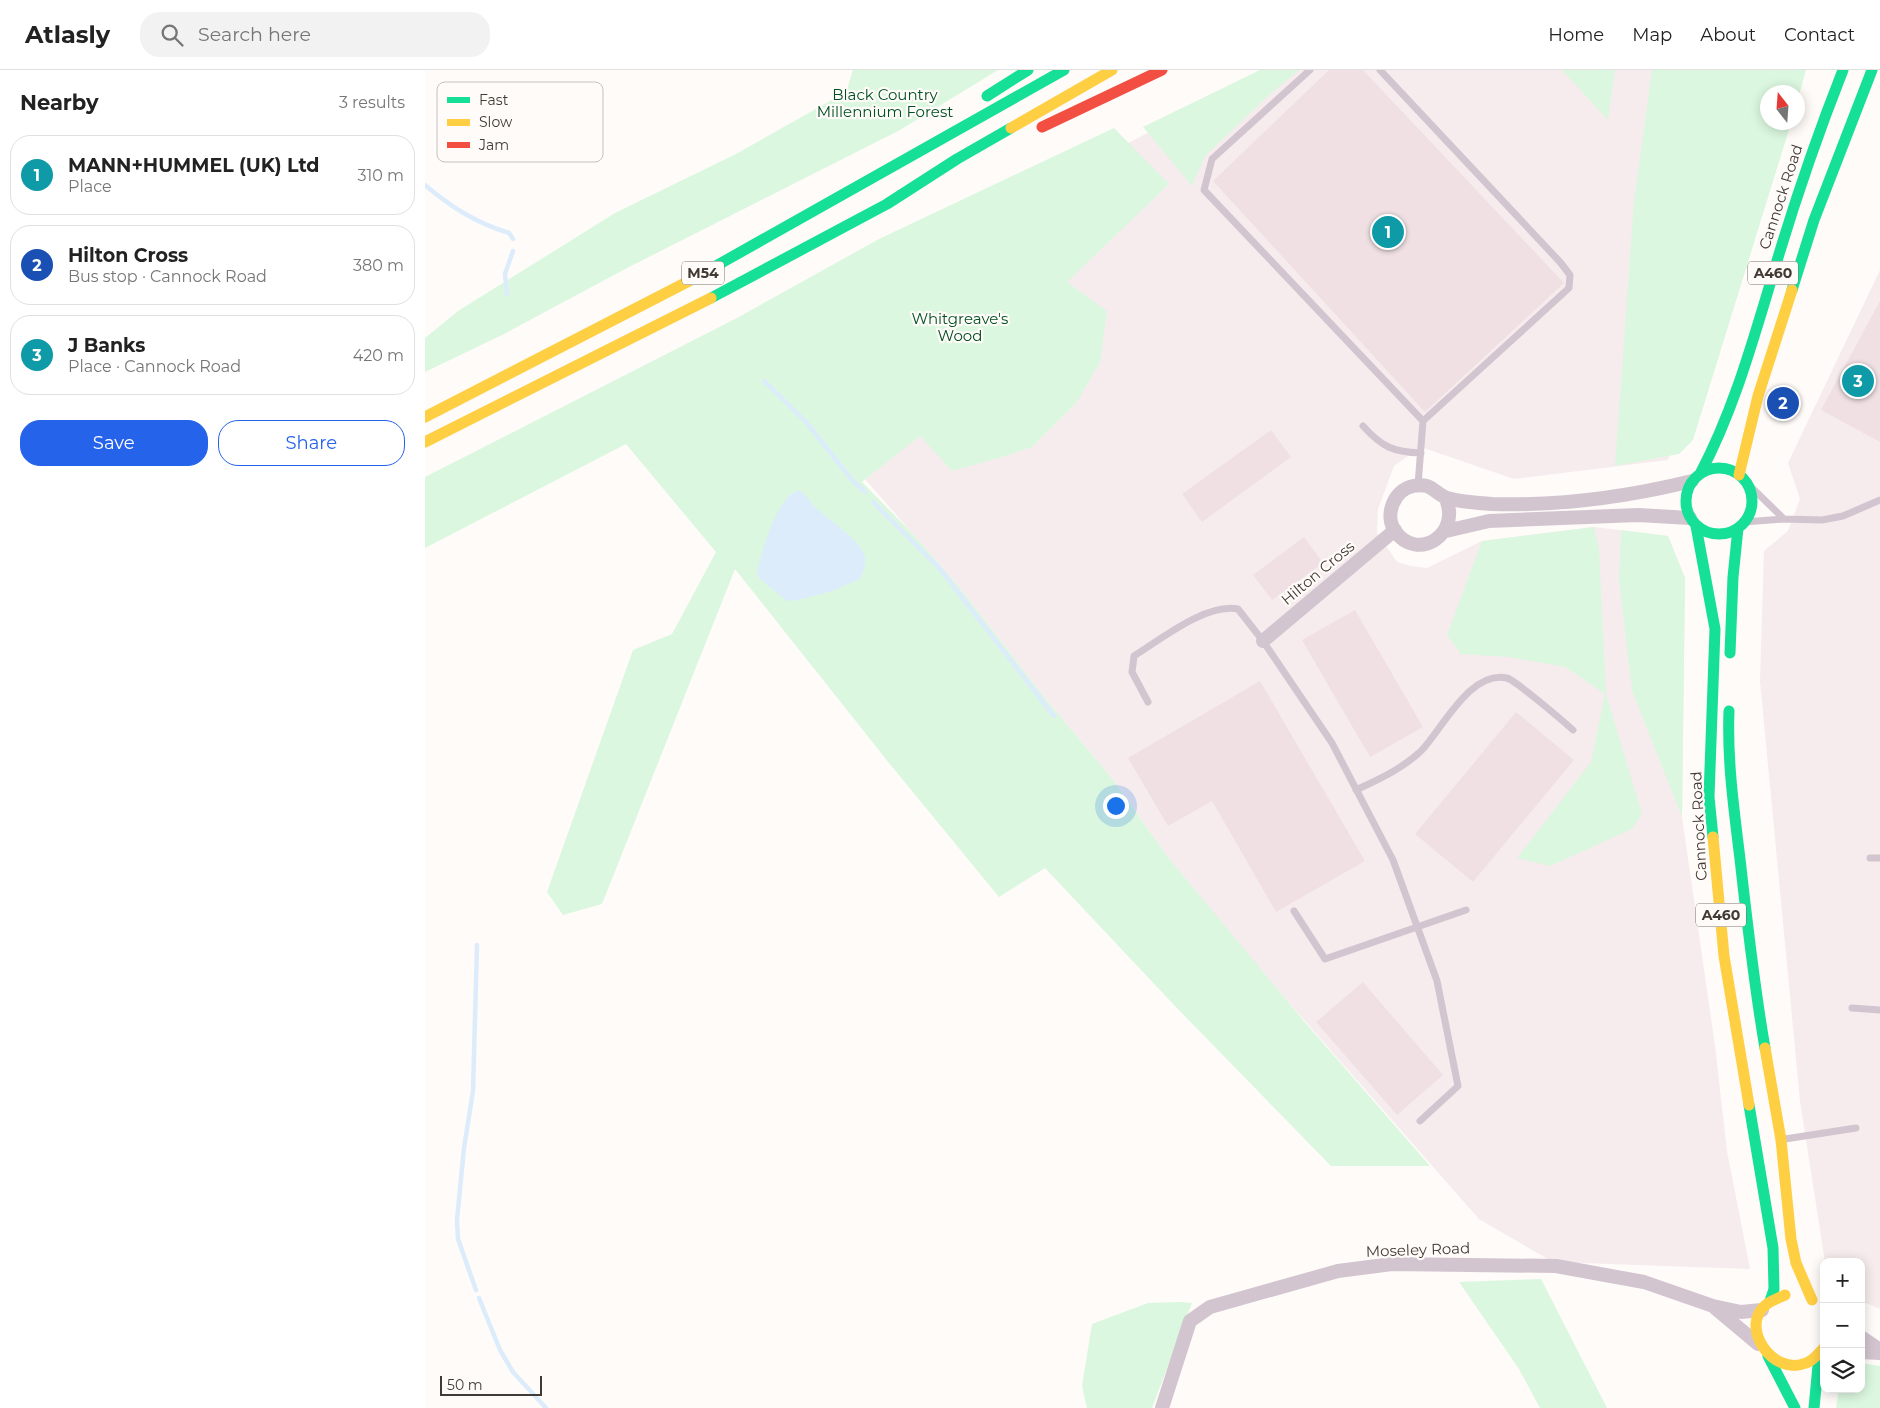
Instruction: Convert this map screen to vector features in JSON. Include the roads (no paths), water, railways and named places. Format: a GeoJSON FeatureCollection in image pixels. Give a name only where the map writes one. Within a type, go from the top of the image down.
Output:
{"type":"FeatureCollection","features":[{"type":"Feature","properties":{"kind":"highway"},"geometry":{"type":"LineString","coordinates":[[977,120],[983,99],[1027,70]]}},
{"type":"Feature","properties":{"kind":"highway","name":"M54"},"geometry":{"type":"LineString","coordinates":[[425,416],[679,287],[1064,70]]}},
{"type":"Feature","properties":{"kind":"highway","name":"M54"},"geometry":{"type":"LineString","coordinates":[[887,204],[957,159],[1112,70]]}},
{"type":"Feature","properties":{"kind":"highway"},"geometry":{"type":"LineString","coordinates":[[1035,131],[1162,70]]}},
{"type":"Feature","properties":{"kind":"highway","name":"Cannock Road"},"geometry":{"type":"LineString","coordinates":[[1696,478],[1714,450],[1745,366],[1796,194],[1843,70]]}},
{"type":"Feature","properties":{"kind":"highway","name":"A460"},"geometry":{"type":"LineString","coordinates":[[1743,479],[1758,396],[1814,220],[1872,70]]}},
{"type":"Feature","properties":{"kind":"highway","name":"M54"},"geometry":{"type":"LineString","coordinates":[[425,442],[643,334],[887,204],[949,177],[975,162]]}},
{"type":"Feature","properties":{"kind":"highway"},"geometry":{"type":"LineString","coordinates":[[1730,669],[1733,577],[1741,526],[1752,502],[1743,479],[1719,468],[1696,478],[1685,503],[1693,522],[1716,534],[1741,526]]}},
{"type":"Feature","properties":{"kind":"highway","name":"Cannock Road"},"geometry":{"type":"LineString","coordinates":[[1693,522],[1715,629],[1709,797],[1724,956],[1773,1248],[1774,1289],[1757,1329],[1764,1351]]}},
{"type":"Feature","properties":{"kind":"highway","name":"A460"},"geometry":{"type":"LineString","coordinates":[[1729,696],[1728,733],[1737,839],[1754,983],[1781,1140],[1791,1239],[1796,1263],[1816,1303],[1791,1294],[1766,1306]]}},
{"type":"Feature","properties":{"kind":"highway"},"geometry":{"type":"LineString","coordinates":[[1764,1351],[1777,1363],[1795,1366],[1811,1361],[1820,1352]]}},
{"type":"Feature","properties":{"kind":"highway"},"geometry":{"type":"LineString","coordinates":[[1764,1351],[1795,1408]]}},
{"type":"Feature","properties":{"kind":"highway"},"geometry":{"type":"LineString","coordinates":[[1814,1408],[1820,1364]]}},
{"type":"Feature","properties":{"kind":"street"},"geometry":{"type":"LineString","coordinates":[[1445,497],[1450,513],[1445,531],[1438,538],[1427,544],[1417,544],[1402,539],[1395,530],[1390,514],[1392,504],[1403,490],[1418,485],[1429,486],[1445,497],[1492,504],[1552,503],[1659,490],[1696,478]]}},
{"type":"Feature","properties":{"kind":"street"},"geometry":{"type":"LineString","coordinates":[[1445,531],[1489,521],[1638,515],[1693,522]]}},
{"type":"Feature","properties":{"kind":"street","name":"Hilton Cross"},"geometry":{"type":"LineString","coordinates":[[1263,641],[1395,530]]}},
{"type":"Feature","properties":{"kind":"street","name":"Moseley Road"},"geometry":{"type":"LineString","coordinates":[[1163,1408],[1190,1321],[1209,1307],[1338,1271],[1392,1264],[1557,1266],[1644,1282],[1713,1306],[1741,1312],[1766,1306]]}},
{"type":"Feature","properties":{"kind":"street","name":"Moseley Road"},"geometry":{"type":"LineString","coordinates":[[1713,1306],[1764,1351]]}},
{"type":"Feature","properties":{"kind":"street"},"geometry":{"type":"LineString","coordinates":[[1865,1340],[1880,1352]]}},
{"type":"Feature","properties":{"kind":"street"},"geometry":{"type":"LineString","coordinates":[[1865,1352],[1880,1352]]}},
{"type":"Feature","properties":{"kind":"lane"},"geometry":{"type":"LineString","coordinates":[[1310,70],[1212,159],[1204,190],[1423,421]]}},
{"type":"Feature","properties":{"kind":"lane"},"geometry":{"type":"LineString","coordinates":[[1380,70],[1561,262],[1570,275],[1569,288],[1423,421],[1418,485]]}},
{"type":"Feature","properties":{"kind":"lane"},"geometry":{"type":"LineString","coordinates":[[1363,426],[1377,442],[1399,452],[1421,453]]}},
{"type":"Feature","properties":{"kind":"lane"},"geometry":{"type":"LineString","coordinates":[[1743,479],[1784,519]]}},
{"type":"Feature","properties":{"kind":"lane"},"geometry":{"type":"LineString","coordinates":[[1741,526],[1784,519],[1813,520],[1843,516],[1880,500]]}},
{"type":"Feature","properties":{"kind":"lane"},"geometry":{"type":"LineString","coordinates":[[1148,702],[1131,672],[1134,656],[1209,611],[1227,607],[1238,609],[1263,641],[1332,744],[1393,860],[1437,981],[1458,1086],[1420,1121]]}},
{"type":"Feature","properties":{"kind":"lane"},"geometry":{"type":"LineString","coordinates":[[1356,790],[1398,769],[1421,750],[1475,685],[1488,678],[1508,678],[1573,730]]}},
{"type":"Feature","properties":{"kind":"lane"},"geometry":{"type":"LineString","coordinates":[[1870,858],[1880,858]]}},
{"type":"Feature","properties":{"kind":"lane"},"geometry":{"type":"LineString","coordinates":[[1294,911],[1325,959],[1466,910]]}},
{"type":"Feature","properties":{"kind":"lane"},"geometry":{"type":"LineString","coordinates":[[1852,1008],[1880,1010]]}},
{"type":"Feature","properties":{"kind":"lane"},"geometry":{"type":"LineString","coordinates":[[1781,1140],[1856,1128]]}},
{"type":"Feature","properties":{"kind":"water"},"geometry":{"type":"Polygon","coordinates":[[[798,490],[857,544],[865,556],[865,562],[860,579],[832,591],[787,601],[760,579],[757,572],[766,539],[777,514],[790,495],[798,490]]]}},
{"type":"Feature","properties":{"kind":"waterway"},"geometry":{"type":"LineString","coordinates":[[425,185],[464,214],[509,233],[513,239]]}},
{"type":"Feature","properties":{"kind":"waterway"},"geometry":{"type":"LineString","coordinates":[[507,294],[505,274],[513,251]]}},
{"type":"Feature","properties":{"kind":"waterway"},"geometry":{"type":"LineString","coordinates":[[764,381],[806,422],[852,480],[865,492]]}},
{"type":"Feature","properties":{"kind":"waterway"},"geometry":{"type":"LineString","coordinates":[[873,502],[940,569],[1054,716]]}},
{"type":"Feature","properties":{"kind":"waterway"},"geometry":{"type":"LineString","coordinates":[[476,1290],[458,1239],[457,1220],[464,1148],[473,1091],[477,945]]}},
{"type":"Feature","properties":{"kind":"waterway"},"geometry":{"type":"LineString","coordinates":[[479,1298],[500,1350],[513,1372],[546,1408]]}},
{"type":"Feature","properties":{"kind":"place","name":"MANN+HUMMEL (UK) Ltd"},"geometry":{"type":"Point","coordinates":[1388,232]}},
{"type":"Feature","properties":{"kind":"place","name":"J Banks"},"geometry":{"type":"Point","coordinates":[1858,381]}},
{"type":"Feature","properties":{"kind":"place","name":"Hilton Cross"},"geometry":{"type":"Point","coordinates":[1783,403]}},
{"type":"Feature","properties":{"kind":"park label","name":"Black Country Millennium Forest"},"geometry":{"type":"Point","coordinates":[885,104]}},
{"type":"Feature","properties":{"kind":"park label","name":"Whitgreave's Wood"},"geometry":{"type":"Point","coordinates":[960,328]}}]}
